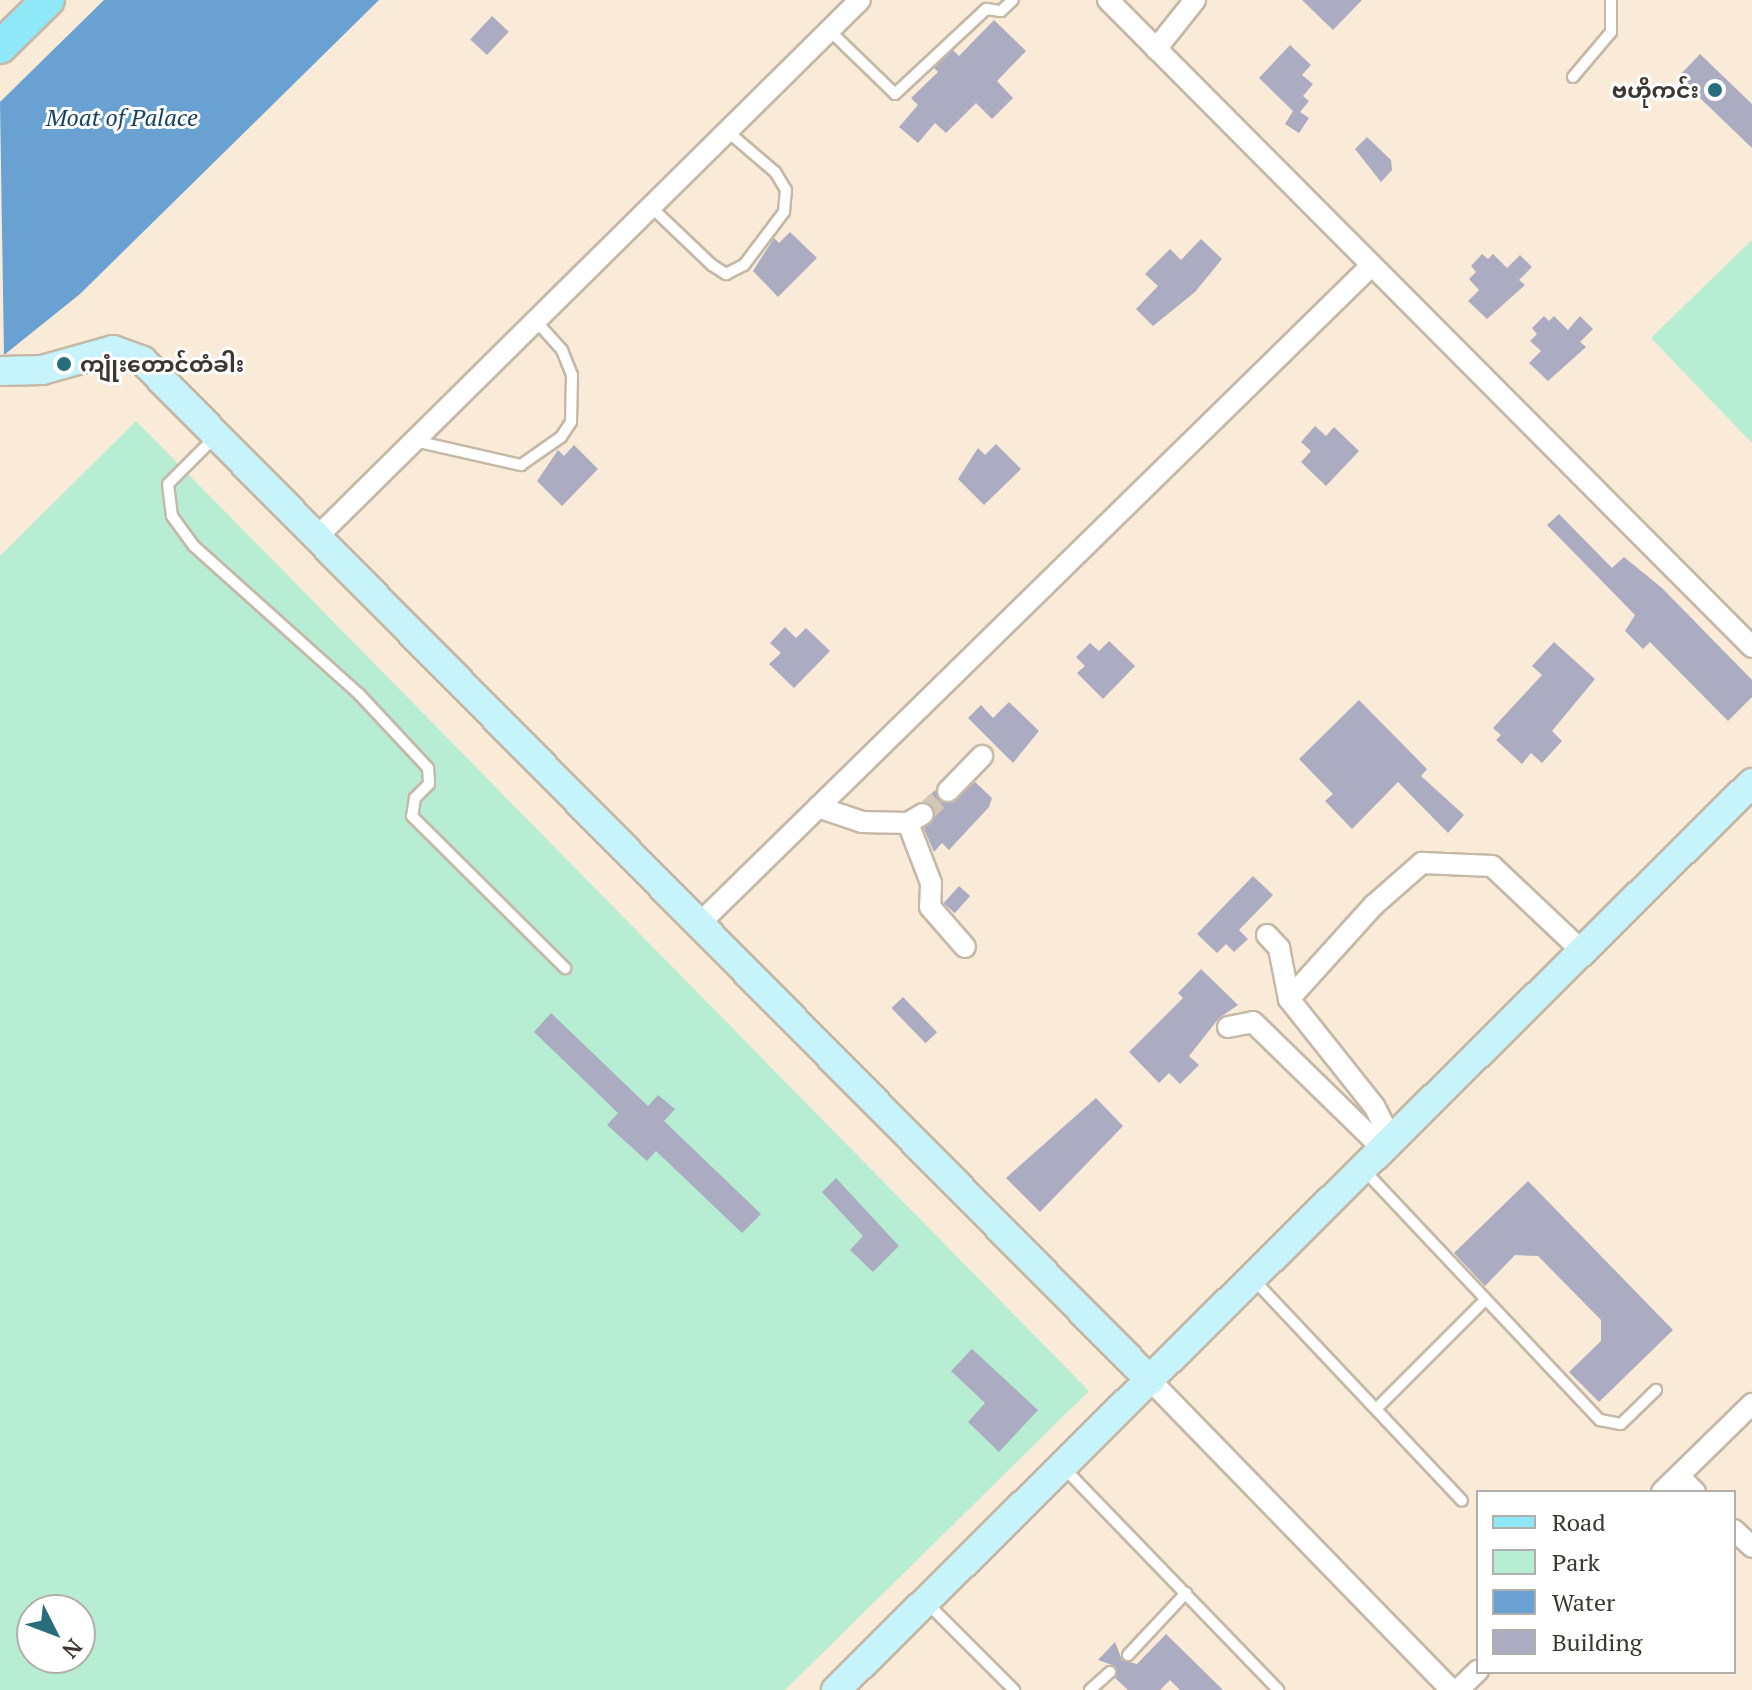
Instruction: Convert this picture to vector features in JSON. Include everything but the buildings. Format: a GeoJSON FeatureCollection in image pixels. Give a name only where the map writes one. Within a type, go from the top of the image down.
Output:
{"type":"FeatureCollection","features":[{"type":"Feature","properties":{"kind":"main road"},"geometry":{"type":"LineString","coordinates":[[0,47],[48,0]]}},
{"type":"Feature","properties":{"kind":"street"},"geometry":{"type":"LineString","coordinates":[[318,536],[860,0]]}},
{"type":"Feature","properties":{"kind":"street"},"geometry":{"type":"LineString","coordinates":[[1108,0],[1752,647]]}},
{"type":"Feature","properties":{"kind":"street"},"geometry":{"type":"LineString","coordinates":[[1156,49],[1195,0]]}},
{"type":"Feature","properties":{"kind":"street"},"geometry":{"type":"LineString","coordinates":[[700,923],[1371,266]]}},
{"type":"Feature","properties":{"kind":"street"},"geometry":{"type":"LineString","coordinates":[[0,371],[42,370],[124,351],[143,361],[1150,1380],[1451,1690]]}},
{"type":"Feature","properties":{"kind":"street"},"geometry":{"type":"LineString","coordinates":[[948,791],[982,756]]}},
{"type":"Feature","properties":{"kind":"street"},"geometry":{"type":"LineString","coordinates":[[836,1690],[1752,783]]}},
{"type":"Feature","properties":{"kind":"street"},"geometry":{"type":"LineString","coordinates":[[818,807],[862,822],[915,818],[931,883],[930,907],[965,947]]}},
{"type":"Feature","properties":{"kind":"street"},"geometry":{"type":"LineString","coordinates":[[1289,999],[1374,905],[1422,863],[1492,866],[1583,952]]}},
{"type":"Feature","properties":{"kind":"street"},"geometry":{"type":"LineString","coordinates":[[1267,935],[1279,948],[1289,999],[1374,1106],[1388,1145]]}},
{"type":"Feature","properties":{"kind":"street"},"geometry":{"type":"LineString","coordinates":[[1228,1027],[1253,1022],[1388,1145]]}},
{"type":"Feature","properties":{"kind":"street"},"geometry":{"type":"LineString","coordinates":[[1664,1490],[1752,1404]]}},
{"type":"Feature","properties":{"kind":"street"},"geometry":{"type":"LineString","coordinates":[[1679,1476],[1693,1490]]}},
{"type":"Feature","properties":{"kind":"street"},"geometry":{"type":"LineString","coordinates":[[1736,1532],[1752,1547]]}},
{"type":"Feature","properties":{"kind":"street"},"geometry":{"type":"LineString","coordinates":[[1458,1690],[1476,1673]]}},
{"type":"Feature","properties":{"kind":"lane"},"geometry":{"type":"LineString","coordinates":[[829,30],[895,94],[984,4],[1001,11],[1013,0]]}},
{"type":"Feature","properties":{"kind":"lane"},"geometry":{"type":"LineString","coordinates":[[1573,77],[1611,32],[1611,0]]}},
{"type":"Feature","properties":{"kind":"lane"},"geometry":{"type":"LineString","coordinates":[[650,206],[712,265],[726,274],[744,265],[784,212],[786,190],[775,172],[726,130]]}},
{"type":"Feature","properties":{"kind":"lane"},"geometry":{"type":"LineString","coordinates":[[415,441],[521,465],[561,437],[571,422],[572,375],[562,350],[537,322]]}},
{"type":"Feature","properties":{"kind":"lane"},"geometry":{"type":"LineString","coordinates":[[216,436],[168,484],[172,516],[194,546],[359,694],[428,768],[429,784],[415,798],[412,816],[565,968]]}},
{"type":"Feature","properties":{"kind":"lane"},"geometry":{"type":"LineString","coordinates":[[1363,1169],[1600,1420],[1621,1424],[1656,1390]]}},
{"type":"Feature","properties":{"kind":"lane"},"geometry":{"type":"LineString","coordinates":[[1253,1279],[1379,1406],[1462,1501]]}},
{"type":"Feature","properties":{"kind":"lane"},"geometry":{"type":"LineString","coordinates":[[1379,1406],[1486,1299]]}},
{"type":"Feature","properties":{"kind":"lane"},"geometry":{"type":"LineString","coordinates":[[1063,1467],[1278,1690]]}},
{"type":"Feature","properties":{"kind":"lane"},"geometry":{"type":"LineString","coordinates":[[1128,1655],[1186,1593]]}},
{"type":"Feature","properties":{"kind":"lane"},"geometry":{"type":"LineString","coordinates":[[926,1601],[1014,1690]]}},
{"type":"Feature","properties":{"kind":"lane"},"geometry":{"type":"LineString","coordinates":[[1090,1690],[1110,1672]]}},
{"type":"Feature","properties":{"kind":"green space"},"geometry":{"type":"Polygon","coordinates":[[[1752,240],[1752,443],[1651,338],[1752,240]]]}},
{"type":"Feature","properties":{"kind":"green space"},"geometry":{"type":"Polygon","coordinates":[[[136,421],[1089,1391],[785,1690],[0,1690],[0,556],[136,421]]]}},
{"type":"Feature","properties":{"kind":"water","name":"Moat of Palace"},"geometry":{"type":"Polygon","coordinates":[[[104,0],[379,0],[80,294],[4,355],[0,102],[104,0]]]}},
{"type":"Feature","properties":{"kind":"tunnel"},"geometry":{"type":"LineString","coordinates":[[923,814],[948,791]]}},
{"type":"Feature","properties":{"kind":"place","name":"ဗဟိုကင်း"},"geometry":{"type":"Point","coordinates":[1715,90]}},
{"type":"Feature","properties":{"kind":"place","name":"ကျုံးတောင်တံခါး"},"geometry":{"type":"Point","coordinates":[64,364]}}]}
